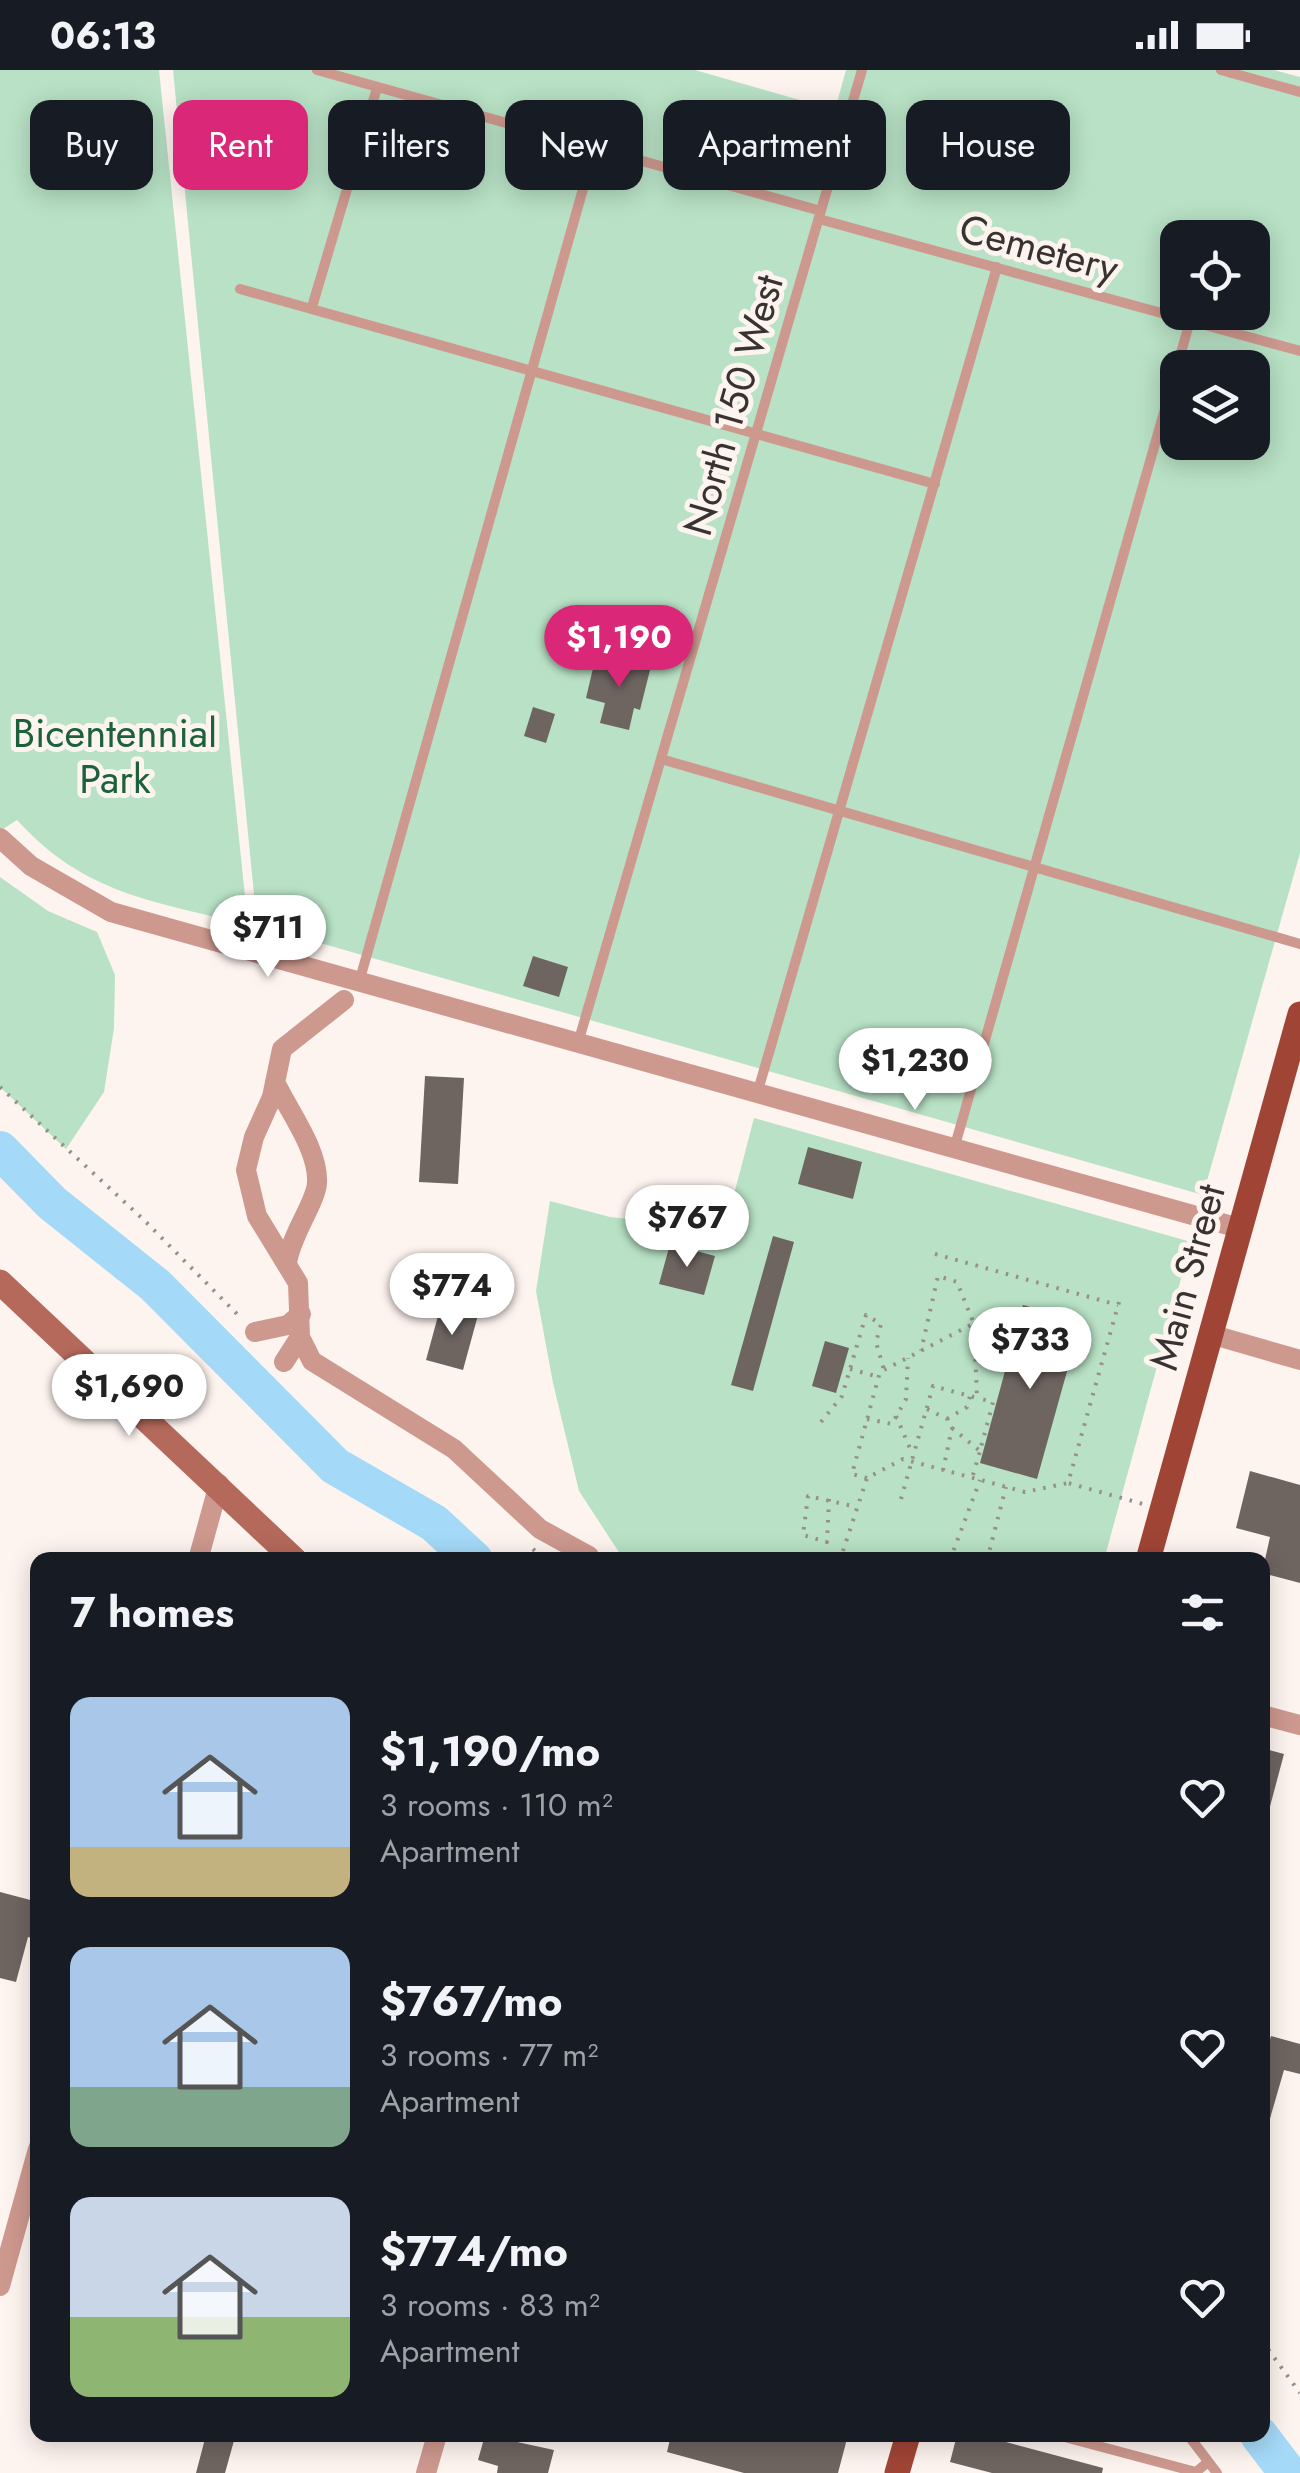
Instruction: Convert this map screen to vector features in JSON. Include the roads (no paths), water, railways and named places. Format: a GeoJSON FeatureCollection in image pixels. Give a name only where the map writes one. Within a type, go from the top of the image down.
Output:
{"type":"FeatureCollection","features":[{"type":"Feature","properties":{"kind":"main road","name":"Main Street"},"geometry":{"type":"LineString","coordinates":[[1150,1552],[1300,1014]]}},
{"type":"Feature","properties":{"kind":"main road"},"geometry":{"type":"LineString","coordinates":[[0,1282],[286,1552]]}},
{"type":"Feature","properties":{"kind":"main road"},"geometry":{"type":"LineString","coordinates":[[898,2473],[906,2442]]}},
{"type":"Feature","properties":{"kind":"street"},"geometry":{"type":"LineString","coordinates":[[0,838],[31,866],[111,912],[1239,1228]]}},
{"type":"Feature","properties":{"kind":"street"},"geometry":{"type":"LineString","coordinates":[[344,1000],[282,1049],[246,1170],[257,1216],[298,1283],[300,1337],[312,1361],[454,1449],[540,1529],[582,1552]]}},
{"type":"Feature","properties":{"kind":"street"},"geometry":{"type":"LineString","coordinates":[[275,1082],[312,1157],[318,1184],[290,1239],[287,1262]]}},
{"type":"Feature","properties":{"kind":"street"},"geometry":{"type":"LineString","coordinates":[[255,1332],[288,1325],[301,1314]]}},
{"type":"Feature","properties":{"kind":"street"},"geometry":{"type":"LineString","coordinates":[[1210,1334],[1300,1360]]}},
{"type":"Feature","properties":{"kind":"street"},"geometry":{"type":"LineString","coordinates":[[284,1362],[300,1337]]}},
{"type":"Feature","properties":{"kind":"street"},"geometry":{"type":"LineString","coordinates":[[200,1552],[218,1484]]}},
{"type":"Feature","properties":{"kind":"street"},"geometry":{"type":"LineString","coordinates":[[1270,1717],[1300,1725]]}},
{"type":"Feature","properties":{"kind":"street"},"geometry":{"type":"LineString","coordinates":[[0,2286],[30,2177]]}},
{"type":"Feature","properties":{"kind":"street"},"geometry":{"type":"LineString","coordinates":[[426,2473],[435,2442]]}},
{"type":"Feature","properties":{"kind":"lane","name":"Cemetery"},"geometry":{"type":"LineString","coordinates":[[317,70],[505,125]]}},
{"type":"Feature","properties":{"kind":"lane","name":"North 150 West"},"geometry":{"type":"LineString","coordinates":[[578,1045],[862,70]]}},
{"type":"Feature","properties":{"kind":"lane"},"geometry":{"type":"LineString","coordinates":[[1220,70],[1300,92]]}},
{"type":"Feature","properties":{"kind":"lane"},"geometry":{"type":"LineString","coordinates":[[312,306],[377,88]]}},
{"type":"Feature","properties":{"kind":"lane","name":"Cemetery"},"geometry":{"type":"LineString","coordinates":[[643,164],[1160,312]]}},
{"type":"Feature","properties":{"kind":"lane"},"geometry":{"type":"LineString","coordinates":[[360,979],[583,190]]}},
{"type":"Feature","properties":{"kind":"lane"},"geometry":{"type":"LineString","coordinates":[[756,1095],[997,267]]}},
{"type":"Feature","properties":{"kind":"lane"},"geometry":{"type":"LineString","coordinates":[[240,288],[935,484]]}},
{"type":"Feature","properties":{"kind":"lane"},"geometry":{"type":"LineString","coordinates":[[954,1150],[1187,330]]}},
{"type":"Feature","properties":{"kind":"lane","name":"Cemetery"},"geometry":{"type":"LineString","coordinates":[[1225,330],[1300,351]]}},
{"type":"Feature","properties":{"kind":"lane"},"geometry":{"type":"LineString","coordinates":[[661,759],[1032,870],[1300,944]]}},
{"type":"Feature","properties":{"kind":"lane"},"geometry":{"type":"LineString","coordinates":[[1083,2442],[1196,2472],[1208,2462]]}},
{"type":"Feature","properties":{"kind":"lane"},"geometry":{"type":"LineString","coordinates":[[1193,2442],[1217,2473]]}},
{"type":"Feature","properties":{"kind":"waterway"},"geometry":{"type":"LineString","coordinates":[[0,1150],[52,1203],[155,1285],[335,1466],[434,1523],[465,1552]]}},
{"type":"Feature","properties":{"kind":"waterway"},"geometry":{"type":"LineString","coordinates":[[1264,2442],[1288,2473]]}},
{"type":"Feature","properties":{"kind":"park label","name":"Bicentennial Park"},"geometry":{"type":"Point","coordinates":[115,756]}}]}
